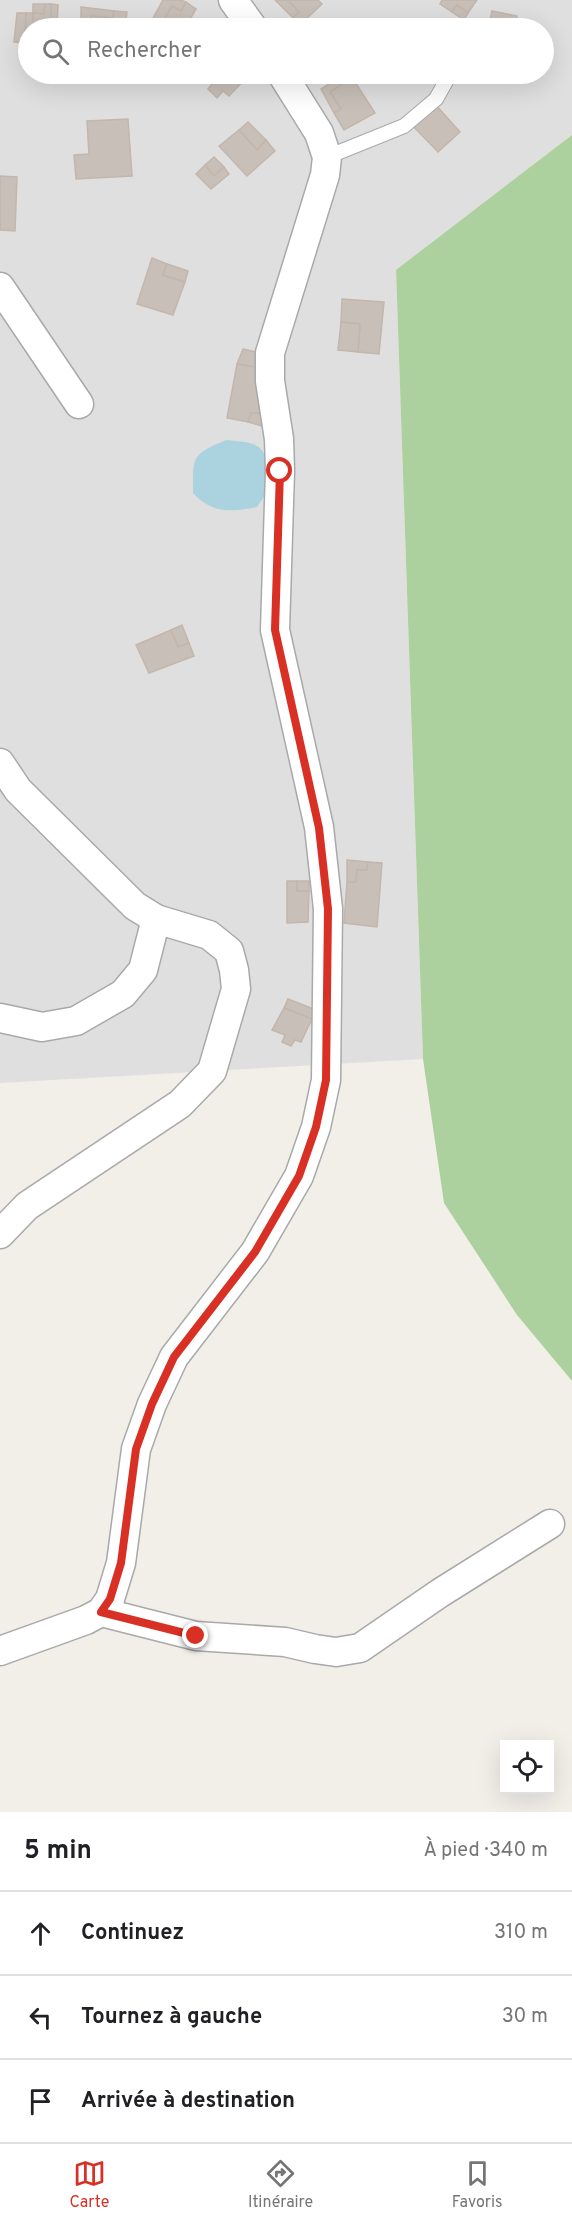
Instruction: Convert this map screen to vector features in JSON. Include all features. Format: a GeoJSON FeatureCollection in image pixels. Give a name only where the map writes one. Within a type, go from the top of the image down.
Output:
{"type":"FeatureCollection","features":[{"type":"Feature","properties":{"kind":"street"},"geometry":{"type":"LineString","coordinates":[[233,0],[246,18]]}},
{"type":"Feature","properties":{"kind":"street"},"geometry":{"type":"LineString","coordinates":[[0,1651],[86,1620],[101,1612],[110,1599],[121,1563],[136,1449],[152,1404],[174,1357],[255,1252],[299,1176],[316,1127],[326,1080],[328,909],[322,851],[319,828],[275,630],[280,471],[279,439],[270,381],[270,353],[325,175],[327,157],[319,133],[288,84]]}},
{"type":"Feature","properties":{"kind":"street"},"geometry":{"type":"LineString","coordinates":[[0,287],[79,404]]}},
{"type":"Feature","properties":{"kind":"street"},"geometry":{"type":"LineString","coordinates":[[0,763],[18,790],[135,906],[156,919],[209,935],[229,951],[236,989],[212,1071],[180,1104],[27,1206],[0,1234]]}},
{"type":"Feature","properties":{"kind":"street"},"geometry":{"type":"LineString","coordinates":[[0,1017],[42,1028],[76,1021],[123,994],[143,970],[156,919]]}},
{"type":"Feature","properties":{"kind":"street"},"geometry":{"type":"LineString","coordinates":[[101,1612],[196,1636],[285,1642],[336,1652],[360,1648],[440,1593],[550,1524]]}},
{"type":"Feature","properties":{"kind":"lane"},"geometry":{"type":"LineString","coordinates":[[327,157],[404,126],[436,99],[444,84]]}},
{"type":"Feature","properties":{"kind":"shaded area"},"geometry":{"type":"Polygon","coordinates":[[[0,0],[572,0],[572,135],[396,271],[423,1059],[0,1083],[0,0]]]}},
{"type":"Feature","properties":{"kind":"green space"},"geometry":{"type":"Polygon","coordinates":[[[572,135],[572,1381],[517,1315],[444,1203],[423,1059],[396,270],[572,135]]]}},
{"type":"Feature","properties":{"kind":"water"},"geometry":{"type":"Polygon","coordinates":[[[226,440],[256,445],[264,454],[274,482],[257,507],[222,510],[208,505],[193,493],[193,471],[196,458],[206,449],[226,440]]]}},
{"type":"Feature","properties":{"kind":"building"},"geometry":{"type":"Polygon","coordinates":[[[163,0],[186,2],[181,11],[172,6],[165,18],[153,18],[163,0]]]}},
{"type":"Feature","properties":{"kind":"building"},"geometry":{"type":"Polygon","coordinates":[[[275,0],[288,0],[299,12],[293,18],[275,0]]]}},
{"type":"Feature","properties":{"kind":"building"},"geometry":{"type":"Polygon","coordinates":[[[288,0],[318,0],[322,4],[307,18],[293,18],[299,12],[288,0]]]}},
{"type":"Feature","properties":{"kind":"building"},"geometry":{"type":"Polygon","coordinates":[[[442,0],[477,0],[468,13],[457,5],[452,12],[440,4],[442,0]]]}},
{"type":"Feature","properties":{"kind":"building"},"geometry":{"type":"Polygon","coordinates":[[[186,2],[196,9],[191,18],[165,18],[172,6],[181,11],[186,2]]]}},
{"type":"Feature","properties":{"kind":"building"},"geometry":{"type":"Polygon","coordinates":[[[33,4],[45,4],[44,14],[33,13],[33,4]]]}},
{"type":"Feature","properties":{"kind":"building"},"geometry":{"type":"Polygon","coordinates":[[[45,4],[51,4],[52,18],[33,18],[33,13],[44,14],[45,4]]]}},
{"type":"Feature","properties":{"kind":"building"},"geometry":{"type":"Polygon","coordinates":[[[51,4],[58,5],[57,18],[52,18],[51,4]]]}},
{"type":"Feature","properties":{"kind":"building"},"geometry":{"type":"Polygon","coordinates":[[[457,5],[468,13],[465,18],[461,18],[452,12],[457,5]]]}},
{"type":"Feature","properties":{"kind":"building"},"geometry":{"type":"Polygon","coordinates":[[[81,7],[114,11],[113,18],[91,16],[90,18],[81,18],[81,7]]]}},
{"type":"Feature","properties":{"kind":"building"},"geometry":{"type":"Polygon","coordinates":[[[114,11],[127,12],[126,18],[113,18],[114,11]]]}},
{"type":"Feature","properties":{"kind":"building"},"geometry":{"type":"Polygon","coordinates":[[[492,11],[517,16],[517,18],[490,18],[492,11]]]}},
{"type":"Feature","properties":{"kind":"building"},"geometry":{"type":"Polygon","coordinates":[[[17,13],[26,13],[26,18],[18,18],[18,42],[14,42],[17,13]]]}},
{"type":"Feature","properties":{"kind":"building"},"geometry":{"type":"Polygon","coordinates":[[[26,13],[33,13],[33,18],[26,18],[26,13]]]}},
{"type":"Feature","properties":{"kind":"building"},"geometry":{"type":"Polygon","coordinates":[[[212,84],[240,84],[229,96],[223,91],[217,98],[208,89],[212,84]]]}},
{"type":"Feature","properties":{"kind":"building"},"geometry":{"type":"Polygon","coordinates":[[[329,84],[342,84],[330,92],[341,109],[334,113],[321,89],[329,84]]]}},
{"type":"Feature","properties":{"kind":"building"},"geometry":{"type":"Polygon","coordinates":[[[342,84],[356,84],[375,113],[344,130],[334,113],[341,109],[330,92],[342,84]]]}},
{"type":"Feature","properties":{"kind":"building"},"geometry":{"type":"Polygon","coordinates":[[[435,104],[460,132],[438,152],[412,125],[435,104]]]}},
{"type":"Feature","properties":{"kind":"building"},"geometry":{"type":"Polygon","coordinates":[[[128,119],[132,176],[76,179],[74,155],[89,154],[87,121],[128,119]]]}},
{"type":"Feature","properties":{"kind":"building"},"geometry":{"type":"Polygon","coordinates":[[[248,122],[266,140],[257,150],[239,130],[248,122]]]}},
{"type":"Feature","properties":{"kind":"building"},"geometry":{"type":"Polygon","coordinates":[[[239,130],[257,150],[266,140],[275,151],[247,176],[219,146],[239,130]]]}},
{"type":"Feature","properties":{"kind":"building"},"geometry":{"type":"Polygon","coordinates":[[[214,157],[224,167],[214,176],[205,165],[214,157]]]}},
{"type":"Feature","properties":{"kind":"building"},"geometry":{"type":"Polygon","coordinates":[[[205,165],[214,176],[224,167],[229,174],[211,189],[196,174],[205,165]]]}},
{"type":"Feature","properties":{"kind":"building"},"geometry":{"type":"Polygon","coordinates":[[[0,176],[17,177],[15,231],[0,230],[0,176]]]}},
{"type":"Feature","properties":{"kind":"building"},"geometry":{"type":"Polygon","coordinates":[[[152,258],[167,264],[163,275],[185,282],[173,315],[137,304],[152,258]]]}},
{"type":"Feature","properties":{"kind":"building"},"geometry":{"type":"Polygon","coordinates":[[[167,264],[188,271],[185,282],[163,275],[167,264]]]}},
{"type":"Feature","properties":{"kind":"building"},"geometry":{"type":"Polygon","coordinates":[[[342,299],[384,302],[379,354],[358,352],[360,324],[341,322],[342,299]]]}},
{"type":"Feature","properties":{"kind":"building"},"geometry":{"type":"Polygon","coordinates":[[[341,322],[360,324],[358,352],[338,350],[341,322]]]}},
{"type":"Feature","properties":{"kind":"building"},"geometry":{"type":"Polygon","coordinates":[[[243,349],[274,356],[271,370],[237,364],[243,349]]]}},
{"type":"Feature","properties":{"kind":"building"},"geometry":{"type":"Polygon","coordinates":[[[237,364],[278,371],[266,382],[260,413],[251,413],[248,422],[227,418],[237,364]]]}},
{"type":"Feature","properties":{"kind":"building"},"geometry":{"type":"Polygon","coordinates":[[[266,382],[266,427],[248,422],[251,413],[260,413],[266,382]]]}},
{"type":"Feature","properties":{"kind":"building"},"geometry":{"type":"Polygon","coordinates":[[[182,625],[189,643],[178,647],[171,630],[182,625]]]}},
{"type":"Feature","properties":{"kind":"building"},"geometry":{"type":"Polygon","coordinates":[[[171,630],[178,647],[189,643],[194,656],[149,673],[136,645],[171,630]]]}},
{"type":"Feature","properties":{"kind":"building"},"geometry":{"type":"Polygon","coordinates":[[[347,860],[368,862],[367,870],[357,870],[356,882],[347,882],[347,860]]]}},
{"type":"Feature","properties":{"kind":"building"},"geometry":{"type":"Polygon","coordinates":[[[368,862],[382,863],[377,927],[344,923],[347,882],[356,882],[357,870],[367,870],[368,862]]]}},
{"type":"Feature","properties":{"kind":"building"},"geometry":{"type":"Polygon","coordinates":[[[287,881],[297,881],[297,891],[309,891],[308,922],[287,923],[287,881]]]}},
{"type":"Feature","properties":{"kind":"building"},"geometry":{"type":"Polygon","coordinates":[[[297,881],[309,881],[309,891],[297,891],[297,881]]]}},
{"type":"Feature","properties":{"kind":"building"},"geometry":{"type":"Polygon","coordinates":[[[288,999],[316,1010],[312,1019],[284,1008],[288,999]]]}},
{"type":"Feature","properties":{"kind":"building"},"geometry":{"type":"Polygon","coordinates":[[[284,1008],[312,1019],[301,1042],[295,1040],[291,1046],[282,1042],[285,1035],[272,1030],[284,1008]]]}},
{"type":"Feature","properties":{"kind":"route"},"geometry":{"type":"LineString","coordinates":[[196,1636],[101,1612],[110,1599],[121,1563],[136,1449],[152,1404],[174,1357],[255,1252],[299,1176],[316,1127],[326,1080],[328,909],[319,828],[275,630],[280,471]]}}]}
